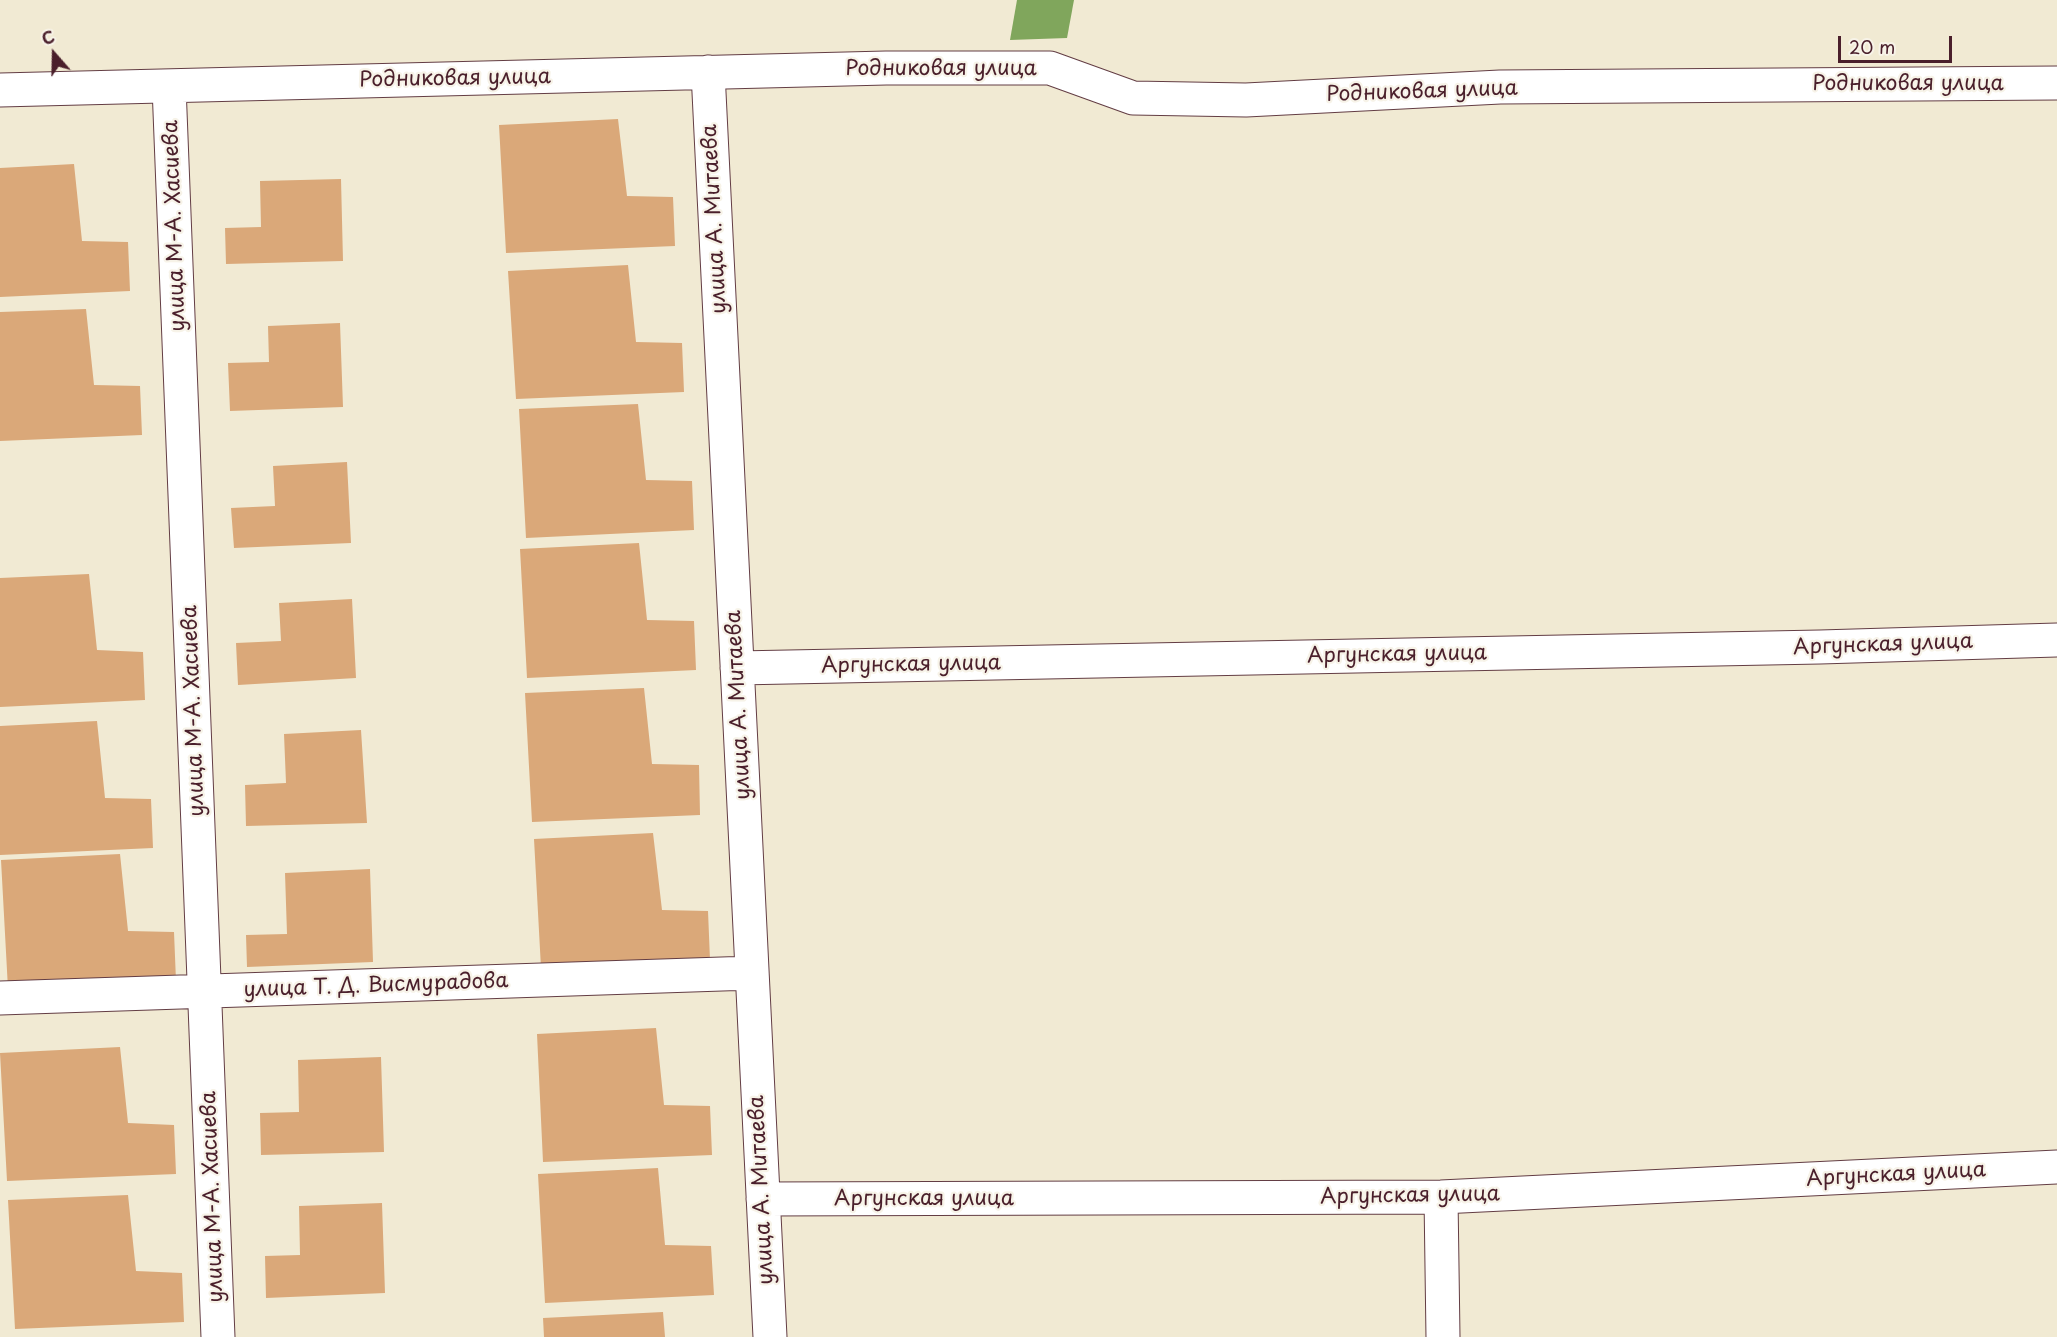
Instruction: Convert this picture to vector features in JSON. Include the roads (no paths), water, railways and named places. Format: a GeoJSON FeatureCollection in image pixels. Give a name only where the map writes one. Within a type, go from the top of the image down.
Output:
{"type":"FeatureCollection","features":[{"type":"Feature","properties":{"kind":"street","name":"Родниковая улица"},"geometry":{"type":"LineString","coordinates":[[0,90],[886,68],[1050,68],[1132,98],[1246,100],[1500,87],[2057,83]]}},
{"type":"Feature","properties":{"kind":"street","name":"улица А. Митаева"},"geometry":{"type":"LineString","coordinates":[[708,72],[770,1337]]}},
{"type":"Feature","properties":{"kind":"street","name":"улица М-А. Хасиева"},"geometry":{"type":"LineString","coordinates":[[169,86],[218,1337]]}},
{"type":"Feature","properties":{"kind":"street","name":"Аргунская улица"},"geometry":{"type":"LineString","coordinates":[[737,668],[1820,647],[2057,640]]}},
{"type":"Feature","properties":{"kind":"street","name":"улица Т. Д. Висмурадова"},"geometry":{"type":"LineString","coordinates":[[0,999],[752,973]]}},
{"type":"Feature","properties":{"kind":"street","name":"Аргунская улица"},"geometry":{"type":"LineString","coordinates":[[763,1199],[1440,1197],[2057,1167]]}},
{"type":"Feature","properties":{"kind":"street"},"geometry":{"type":"LineString","coordinates":[[1440,1197],[1443,1337]]}}]}
